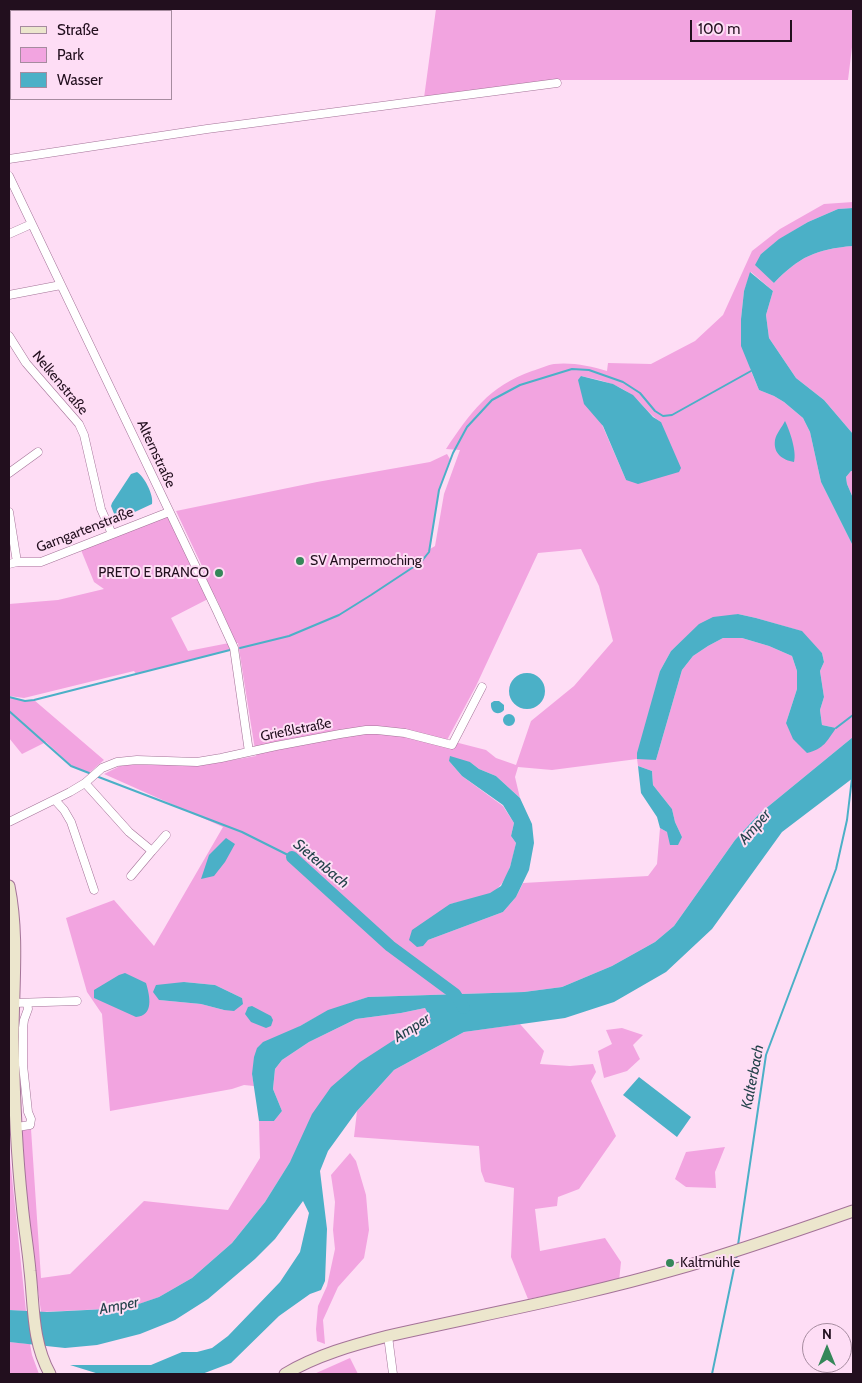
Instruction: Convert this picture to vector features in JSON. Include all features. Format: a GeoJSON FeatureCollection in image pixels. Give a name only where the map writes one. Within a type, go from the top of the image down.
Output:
{"type":"FeatureCollection","features":[{"type":"Feature","properties":{"kind":"main road"},"geometry":{"type":"LineString","coordinates":[[9,888],[14,941],[13,1035],[22,1203],[34,1326],[38,1346],[50,1374]]}},
{"type":"Feature","properties":{"kind":"main road"},"geometry":{"type":"LineString","coordinates":[[285,1374],[326,1355],[354,1345],[628,1282],[752,1246],[853,1211]]}},
{"type":"Feature","properties":{"kind":"street"},"geometry":{"type":"LineString","coordinates":[[9,159],[207,129],[557,83]]}},
{"type":"Feature","properties":{"kind":"street","name":"Alternstraße"},"geometry":{"type":"LineString","coordinates":[[9,176],[234,648],[249,752]]}},
{"type":"Feature","properties":{"kind":"street"},"geometry":{"type":"LineString","coordinates":[[9,234],[27,226]]}},
{"type":"Feature","properties":{"kind":"street"},"geometry":{"type":"LineString","coordinates":[[9,295],[61,285]]}},
{"type":"Feature","properties":{"kind":"street","name":"Nelkenstraße"},"geometry":{"type":"LineString","coordinates":[[9,336],[26,363],[79,424],[84,435],[100,509],[112,534]]}},
{"type":"Feature","properties":{"kind":"street"},"geometry":{"type":"LineString","coordinates":[[9,473],[38,452]]}},
{"type":"Feature","properties":{"kind":"street"},"geometry":{"type":"LineString","coordinates":[[9,512],[13,563]]}},
{"type":"Feature","properties":{"kind":"street","name":"Garngartenstraße"},"geometry":{"type":"LineString","coordinates":[[13,563],[41,562],[169,512]]}},
{"type":"Feature","properties":{"kind":"street","name":"Grießlstraße"},"geometry":{"type":"LineString","coordinates":[[9,822],[85,784],[102,768],[117,762],[137,760],[197,762],[340,734],[377,730],[405,733],[452,745],[482,687]]}},
{"type":"Feature","properties":{"kind":"street"},"geometry":{"type":"LineString","coordinates":[[85,784],[129,832],[152,851]]}},
{"type":"Feature","properties":{"kind":"street"},"geometry":{"type":"LineString","coordinates":[[55,800],[71,822],[94,890]]}},
{"type":"Feature","properties":{"kind":"street"},"geometry":{"type":"LineString","coordinates":[[131,876],[166,835]]}},
{"type":"Feature","properties":{"kind":"street"},"geometry":{"type":"LineString","coordinates":[[14,1003],[77,1002]]}},
{"type":"Feature","properties":{"kind":"street"},"geometry":{"type":"LineString","coordinates":[[17,1127],[30,1125],[31,1119],[28,1112],[23,1064],[23,1028],[28,1009],[27,1003]]}},
{"type":"Feature","properties":{"kind":"street"},"geometry":{"type":"LineString","coordinates":[[388,1336],[393,1374]]}},
{"type":"Feature","properties":{"kind":"green space"},"geometry":{"type":"Polygon","coordinates":[[[436,9],[853,9],[853,39],[848,80],[557,80],[424,98],[436,9]]]}},
{"type":"Feature","properties":{"kind":"green space"},"geometry":{"type":"Polygon","coordinates":[[[853,202],[853,208],[838,209],[808,222],[780,239],[761,254],[774,283],[792,267],[809,256],[829,249],[853,246],[853,434],[824,400],[796,378],[769,338],[766,315],[773,291],[751,272],[744,291],[741,319],[751,371],[759,390],[784,402],[803,418],[810,432],[821,482],[853,546],[853,737],[759,814],[735,840],[674,926],[655,942],[612,966],[562,987],[524,992],[368,997],[328,1011],[300,1026],[252,1074],[254,1086],[244,1085],[232,1089],[110,1111],[102,1014],[87,992],[66,918],[114,900],[154,946],[223,827],[104,774],[122,765],[204,765],[256,756],[238,643],[236,643],[217,600],[210,589],[202,566],[176,511],[317,482],[430,462],[447,454],[450,459],[439,490],[430,549],[435,546],[444,494],[460,450],[446,449],[472,412],[492,393],[517,377],[551,365],[574,364],[607,371],[608,363],[651,364],[695,341],[723,315],[752,251],[780,229],[824,204],[853,202]],[[581,376],[626,480],[661,422],[626,391],[607,382],[581,376]],[[581,549],[538,553],[476,686],[447,740],[486,750],[496,758],[516,765],[531,721],[574,686],[613,641],[599,586],[581,549]],[[738,614],[699,625],[671,651],[660,671],[656,760],[682,670],[693,656],[723,638],[742,638],[769,646],[792,656],[797,671],[797,689],[786,723],[836,728],[822,725],[820,710],[824,697],[820,671],[824,662],[822,653],[801,631],[738,614]],[[637,759],[552,770],[518,767],[515,777],[520,798],[496,776],[479,769],[470,762],[449,761],[462,776],[503,806],[514,823],[511,836],[516,843],[508,872],[501,885],[484,896],[450,904],[428,940],[503,912],[516,897],[523,883],[648,876],[657,864],[660,828],[682,837],[675,822],[672,809],[653,785],[652,771],[638,766],[637,759]],[[184,982],[159,1000],[201,1004],[224,1010],[242,998],[215,985],[184,982]]]}},
{"type":"Feature","properties":{"kind":"green space"},"geometry":{"type":"Polygon","coordinates":[[[853,471],[853,498],[846,477],[853,471]]]}},
{"type":"Feature","properties":{"kind":"green space"},"geometry":{"type":"Polygon","coordinates":[[[167,515],[208,599],[171,618],[188,651],[229,643],[230,650],[136,674],[134,671],[24,698],[9,696],[9,604],[58,600],[104,589],[94,582],[81,550],[167,515]]]}},
{"type":"Feature","properties":{"kind":"green space"},"geometry":{"type":"Polygon","coordinates":[[[9,697],[25,701],[34,700],[104,760],[89,773],[72,766],[46,742],[22,754],[9,738],[9,697]]]}},
{"type":"Feature","properties":{"kind":"green space"},"geometry":{"type":"Polygon","coordinates":[[[425,1008],[432,1019],[394,1040],[290,1162],[265,1202],[232,1243],[192,1278],[159,1297],[128,1308],[41,1312],[28,1215],[22,1130],[31,1129],[41,1278],[70,1274],[144,1201],[228,1210],[260,1158],[259,1121],[274,1121],[282,1111],[273,1089],[275,1069],[282,1060],[309,1042],[356,1019],[425,1008]]]}},
{"type":"Feature","properties":{"kind":"green space"},"geometry":{"type":"Polygon","coordinates":[[[520,1024],[544,1051],[540,1064],[570,1066],[593,1064],[596,1072],[591,1081],[616,1136],[579,1189],[558,1197],[557,1206],[535,1209],[540,1251],[605,1238],[621,1262],[619,1281],[528,1299],[511,1257],[514,1188],[485,1182],[481,1171],[479,1146],[354,1137],[357,1111],[394,1070],[464,1032],[520,1024]]]}},
{"type":"Feature","properties":{"kind":"green space"},"geometry":{"type":"Polygon","coordinates":[[[622,1028],[643,1035],[633,1045],[640,1059],[627,1071],[604,1078],[598,1051],[612,1044],[606,1030],[622,1028]]]}},
{"type":"Feature","properties":{"kind":"green space"},"geometry":{"type":"Polygon","coordinates":[[[725,1147],[715,1172],[716,1188],[686,1187],[675,1179],[686,1152],[725,1147]]]}},
{"type":"Feature","properties":{"kind":"green space"},"geometry":{"type":"Polygon","coordinates":[[[9,1149],[26,1311],[9,1310],[9,1149]]]}},
{"type":"Feature","properties":{"kind":"green space"},"geometry":{"type":"Polygon","coordinates":[[[350,1153],[356,1161],[366,1195],[369,1230],[364,1258],[338,1287],[323,1320],[325,1344],[317,1341],[316,1329],[318,1306],[327,1286],[335,1249],[333,1230],[335,1202],[331,1175],[350,1153]]]}},
{"type":"Feature","properties":{"kind":"green space"},"geometry":{"type":"Polygon","coordinates":[[[9,1342],[30,1344],[39,1374],[9,1374],[9,1342]]]}},
{"type":"Feature","properties":{"kind":"green space"},"geometry":{"type":"Polygon","coordinates":[[[350,1358],[358,1374],[314,1374],[350,1358]]]}},
{"type":"Feature","properties":{"kind":"water"},"geometry":{"type":"Polygon","coordinates":[[[853,208],[853,246],[829,249],[809,256],[792,267],[774,283],[755,265],[761,254],[779,239],[808,222],[838,209],[853,208]]]}},
{"type":"Feature","properties":{"kind":"water"},"geometry":{"type":"Polygon","coordinates":[[[750,272],[773,291],[766,315],[769,338],[796,378],[824,400],[853,434],[853,471],[846,477],[853,498],[853,546],[821,482],[810,432],[803,418],[784,402],[759,390],[741,346],[744,291],[750,272]]]}},
{"type":"Feature","properties":{"kind":"water"},"geometry":{"type":"Polygon","coordinates":[[[581,376],[613,384],[633,395],[653,417],[661,422],[681,468],[679,472],[638,484],[626,480],[603,426],[584,404],[578,380],[581,376]]]}},
{"type":"Feature","properties":{"kind":"water"},"geometry":{"type":"Polygon","coordinates":[[[785,421],[794,447],[794,462],[780,456],[775,445],[778,433],[785,421]]]}},
{"type":"Feature","properties":{"kind":"water"},"geometry":{"type":"Polygon","coordinates":[[[137,472],[143,477],[148,486],[152,504],[124,517],[115,516],[111,506],[112,503],[131,474],[137,472]]]}},
{"type":"Feature","properties":{"kind":"water"},"geometry":{"type":"Polygon","coordinates":[[[738,614],[802,631],[822,653],[824,662],[820,671],[824,697],[820,710],[822,725],[836,728],[830,737],[821,747],[807,753],[793,739],[786,723],[797,689],[797,671],[792,656],[769,646],[742,638],[723,638],[693,656],[682,670],[656,760],[637,759],[637,753],[660,671],[671,651],[699,624],[713,617],[738,614]]]}},
{"type":"Feature","properties":{"kind":"water"},"geometry":{"type":"Polygon","coordinates":[[[527,673],[534,674],[540,678],[544,684],[544,698],[540,704],[534,708],[527,709],[520,708],[514,704],[510,698],[509,691],[510,684],[514,678],[520,674],[527,673]]]}},
{"type":"Feature","properties":{"kind":"water"},"geometry":{"type":"Polygon","coordinates":[[[499,701],[504,705],[502,712],[497,713],[493,711],[491,703],[499,701]]]}},
{"type":"Feature","properties":{"kind":"water"},"geometry":{"type":"Polygon","coordinates":[[[509,714],[515,720],[509,726],[503,720],[509,714]]]}},
{"type":"Feature","properties":{"kind":"water","name":"Amper"},"geometry":{"type":"Polygon","coordinates":[[[853,737],[853,778],[782,832],[712,929],[666,972],[614,1002],[565,1018],[464,1032],[394,1070],[357,1111],[328,1151],[320,1171],[327,1229],[325,1281],[321,1290],[310,1294],[279,1316],[231,1363],[202,1374],[99,1374],[70,1365],[151,1365],[182,1352],[197,1352],[212,1348],[228,1336],[280,1282],[300,1252],[309,1213],[303,1201],[275,1239],[255,1259],[208,1299],[175,1320],[140,1334],[97,1345],[65,1348],[9,1342],[9,1310],[47,1312],[127,1308],[159,1297],[192,1278],[232,1243],[265,1202],[290,1162],[312,1114],[331,1087],[360,1062],[431,1019],[425,1008],[356,1019],[309,1042],[282,1060],[275,1069],[273,1089],[282,1111],[274,1121],[259,1121],[252,1074],[257,1048],[263,1042],[300,1026],[328,1010],[368,997],[524,992],[562,987],[612,966],[655,942],[674,926],[735,840],[759,814],[853,737]]]}},
{"type":"Feature","properties":{"kind":"water"},"geometry":{"type":"Polygon","coordinates":[[[450,756],[470,762],[479,769],[496,776],[520,798],[532,824],[534,843],[529,870],[516,897],[503,912],[428,940],[423,946],[417,947],[409,940],[412,930],[450,904],[490,893],[501,886],[510,867],[516,843],[511,836],[514,823],[503,805],[462,776],[449,761],[450,756]]]}},
{"type":"Feature","properties":{"kind":"water"},"geometry":{"type":"Polygon","coordinates":[[[638,766],[652,771],[653,785],[672,809],[675,822],[682,837],[678,845],[670,845],[667,832],[660,828],[657,817],[641,793],[638,766]]]}},
{"type":"Feature","properties":{"kind":"water"},"geometry":{"type":"Polygon","coordinates":[[[226,838],[235,844],[225,862],[214,876],[201,879],[209,855],[226,838]]]}},
{"type":"Feature","properties":{"kind":"water"},"geometry":{"type":"Polygon","coordinates":[[[125,973],[146,983],[149,1004],[146,1013],[142,1016],[136,1017],[94,998],[94,990],[125,973]]]}},
{"type":"Feature","properties":{"kind":"water"},"geometry":{"type":"Polygon","coordinates":[[[184,982],[215,985],[242,998],[243,1004],[234,1011],[224,1010],[201,1004],[159,1000],[153,992],[156,985],[184,982]]]}},
{"type":"Feature","properties":{"kind":"water"},"geometry":{"type":"Polygon","coordinates":[[[252,1006],[271,1016],[273,1020],[271,1026],[266,1028],[251,1022],[245,1014],[248,1007],[252,1006]]]}},
{"type":"Feature","properties":{"kind":"water"},"geometry":{"type":"Polygon","coordinates":[[[639,1077],[691,1117],[677,1137],[623,1095],[639,1077]]]}},
{"type":"Feature","properties":{"kind":"waterway"},"geometry":{"type":"LineString","coordinates":[[240,648],[289,636],[339,615],[421,562],[429,552],[439,490],[453,453],[467,427],[492,400],[520,385],[572,369],[589,370],[623,382],[640,393],[655,411],[663,416],[672,415],[751,371]]}},
{"type":"Feature","properties":{"kind":"waterway"},"geometry":{"type":"LineString","coordinates":[[9,697],[25,701],[34,700],[230,650]]}},
{"type":"Feature","properties":{"kind":"waterway","name":"Sietenbach"},"geometry":{"type":"LineString","coordinates":[[9,711],[71,766],[89,773]]}},
{"type":"Feature","properties":{"kind":"waterway"},"geometry":{"type":"LineString","coordinates":[[836,728],[853,715]]}},
{"type":"Feature","properties":{"kind":"waterway","name":"Sietenbach"},"geometry":{"type":"LineString","coordinates":[[96,776],[242,832],[292,857]]}},
{"type":"Feature","properties":{"kind":"waterway","name":"Kalterbach"},"geometry":{"type":"LineString","coordinates":[[738,1245],[766,1055],[836,869],[847,820],[852,778]]}},
{"type":"Feature","properties":{"kind":"waterway","name":"Sietenbach"},"geometry":{"type":"LineString","coordinates":[[292,857],[390,946],[455,994],[464,1008]]}},
{"type":"Feature","properties":{"kind":"waterway","name":"Kalterbach"},"geometry":{"type":"LineString","coordinates":[[712,1374],[737,1254]]}},
{"type":"Feature","properties":{"kind":"place","name":"SV Ampermoching"},"geometry":{"type":"Point","coordinates":[300,561]}},
{"type":"Feature","properties":{"kind":"place","name":"PRETO E BRANCO"},"geometry":{"type":"Point","coordinates":[219,573]}},
{"type":"Feature","properties":{"kind":"place","name":"Kaltmühle"},"geometry":{"type":"Point","coordinates":[670,1263]}}]}
